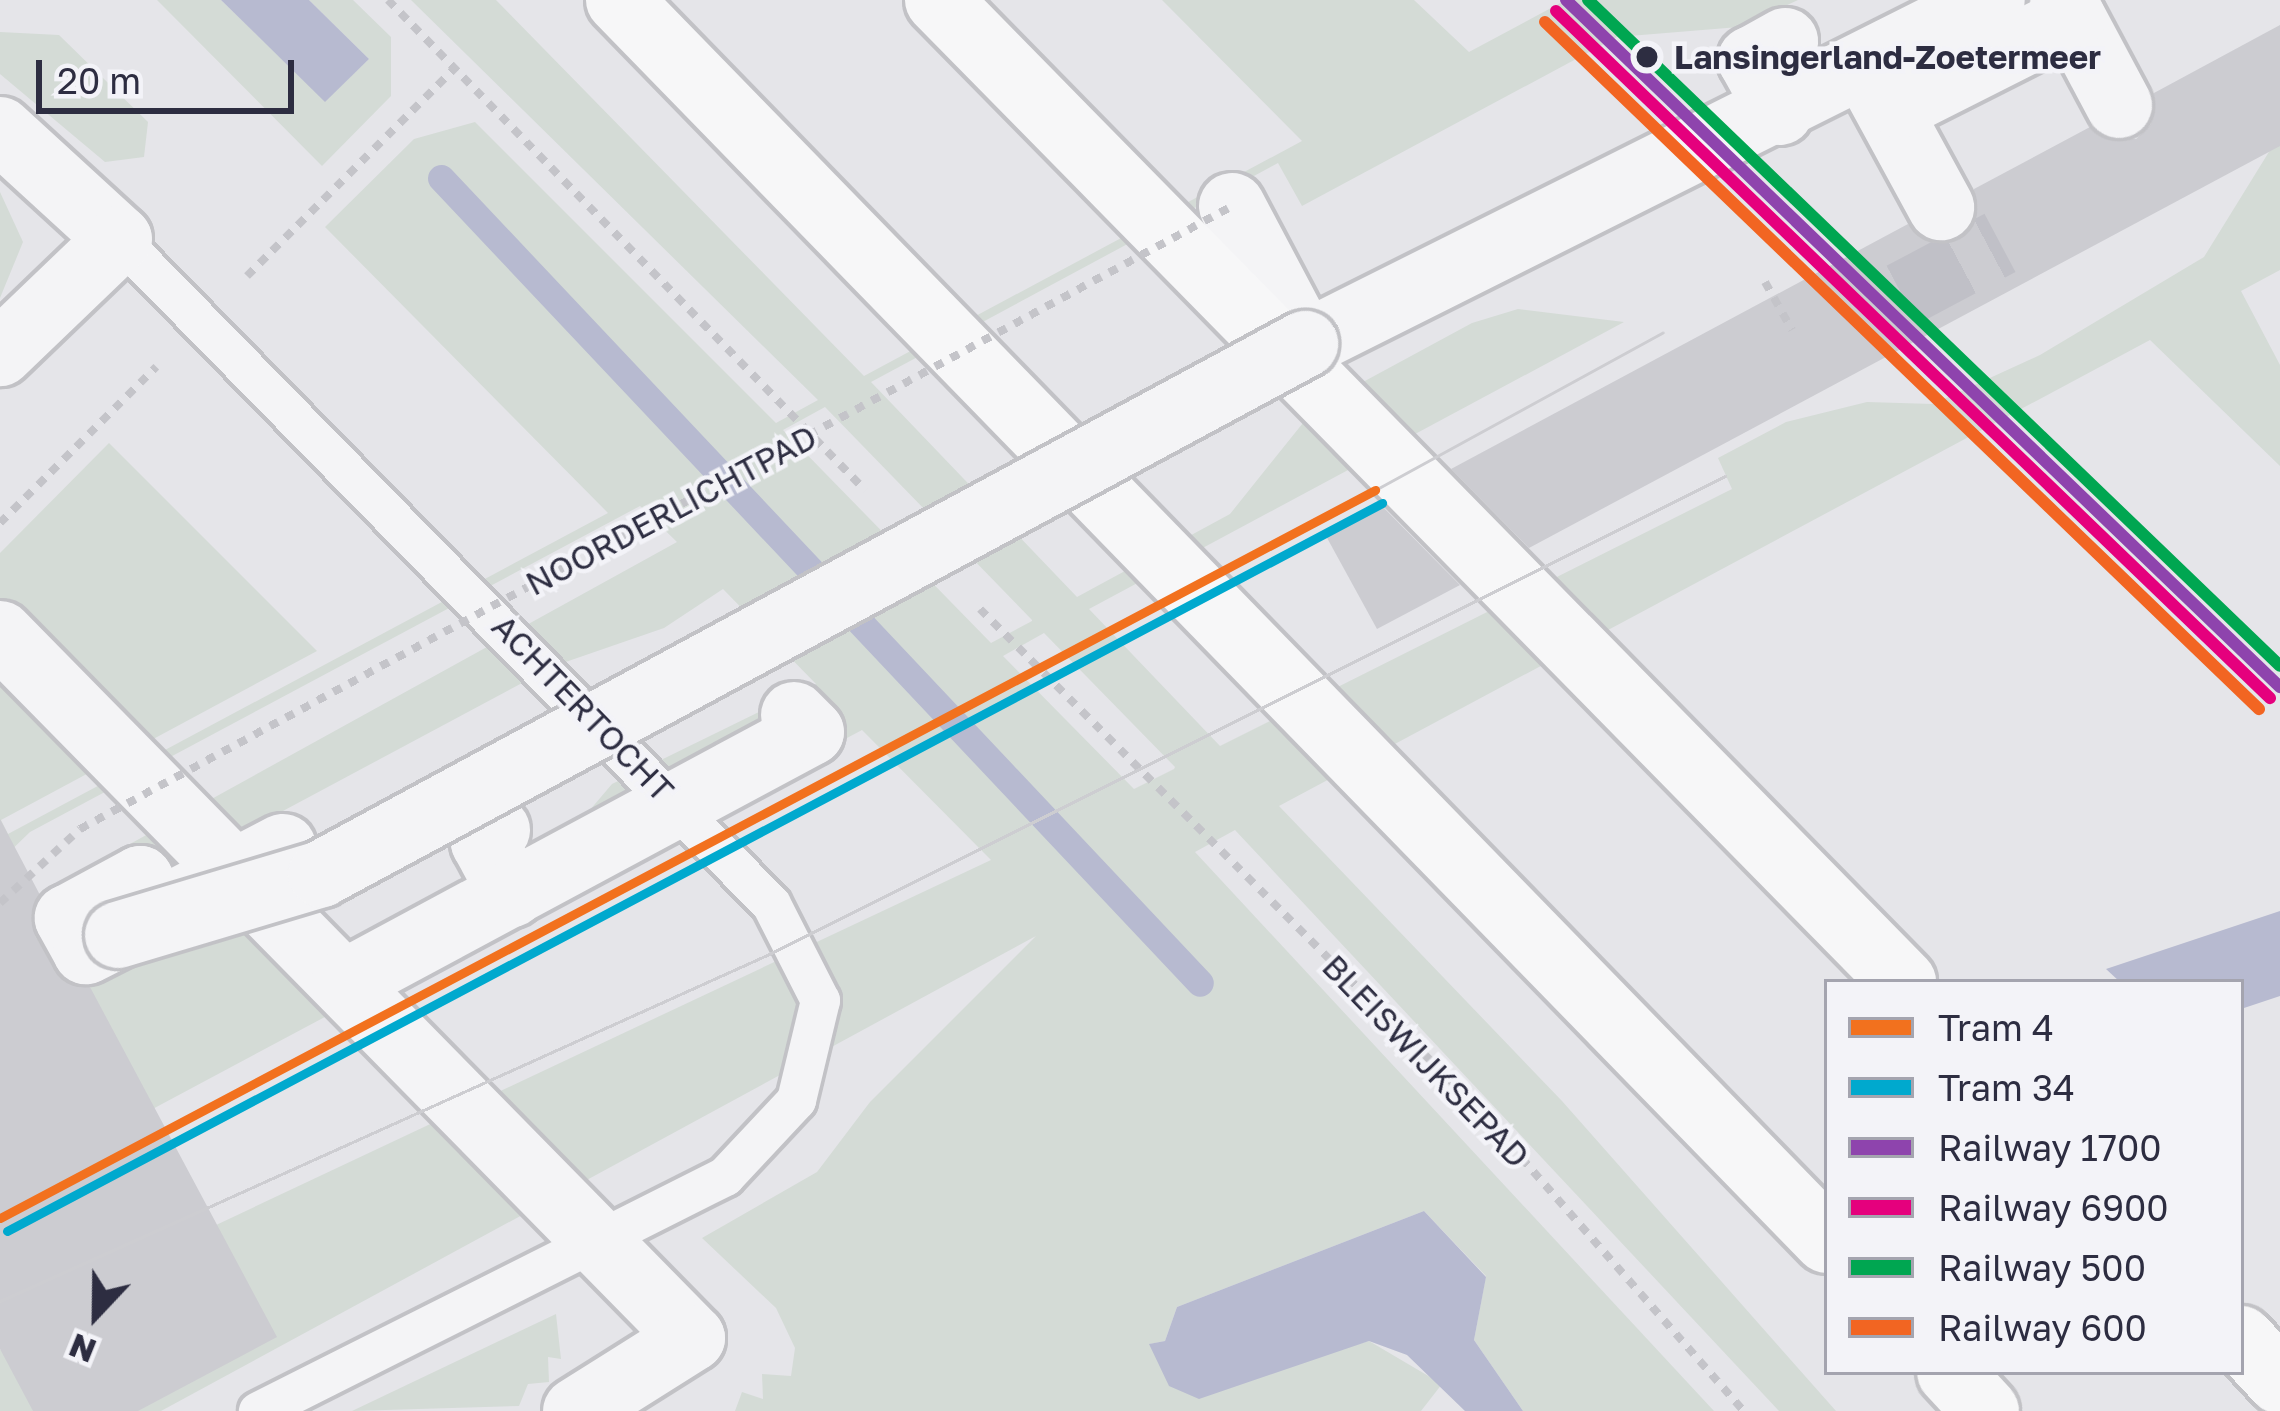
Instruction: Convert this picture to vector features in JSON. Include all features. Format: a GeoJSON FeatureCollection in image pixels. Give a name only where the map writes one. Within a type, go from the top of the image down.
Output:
{"type":"FeatureCollection","features":[{"type":"Feature","properties":{"kind":"highway"},"geometry":{"type":"LineString","coordinates":[[619,0],[1824,1237]]}},
{"type":"Feature","properties":{"kind":"highway"},"geometry":{"type":"LineString","coordinates":[[938,0],[1900,979]]}},
{"type":"Feature","properties":{"kind":"highway"},"geometry":{"type":"LineString","coordinates":[[2244,1338],[2280,1370]]}},
{"type":"Feature","properties":{"kind":"highway"},"geometry":{"type":"LineString","coordinates":[[2244,1339],[2280,1381]]}},
{"type":"Feature","properties":{"kind":"highway"},"geometry":{"type":"LineString","coordinates":[[1953,1375],[1986,1411]]}},
{"type":"Feature","properties":{"kind":"street"},"geometry":{"type":"LineString","coordinates":[[1883,86],[1992,0]]}},
{"type":"Feature","properties":{"kind":"street"},"geometry":{"type":"LineString","coordinates":[[259,859],[158,912],[140,879],[68,918],[86,952],[118,935],[321,874],[1526,225],[1780,112],[1883,86],[2068,9],[2120,105]]}},
{"type":"Feature","properties":{"kind":"street"},"geometry":{"type":"LineString","coordinates":[[1780,112],[1751,60],[1785,41]]}},
{"type":"Feature","properties":{"kind":"street"},"geometry":{"type":"LineString","coordinates":[[1883,86],[1941,207]]}},
{"type":"Feature","properties":{"kind":"street"},"geometry":{"type":"LineString","coordinates":[[0,130],[118,238],[0,352]]}},
{"type":"Feature","properties":{"kind":"street"},"geometry":{"type":"LineString","coordinates":[[1232,206],[1305,344]]}},
{"type":"Feature","properties":{"kind":"street"},"geometry":{"type":"LineString","coordinates":[[0,634],[259,859],[344,983],[692,1338],[576,1411]]}},
{"type":"Feature","properties":{"kind":"street"},"geometry":{"type":"LineString","coordinates":[[542,708],[600,676],[620,714]]}},
{"type":"Feature","properties":{"kind":"street"},"geometry":{"type":"LineString","coordinates":[[344,983],[811,732],[794,715]]}},
{"type":"Feature","properties":{"kind":"street"},"geometry":{"type":"LineString","coordinates":[[496,830],[484,842],[512,894]]}},
{"type":"Feature","properties":{"kind":"lane","name":"ACHTERTOCHT"},"geometry":{"type":"LineString","coordinates":[[118,238],[676,805],[797,939],[816,980],[820,1029],[796,1100],[763,1146],[601,1245],[258,1411]]}},
{"type":"Feature","properties":{"kind":"path"},"geometry":{"type":"LineString","coordinates":[[388,0],[880,506]]}},
{"type":"Feature","properties":{"kind":"path","name":"NOORDERLICHTPAD"},"geometry":{"type":"LineString","coordinates":[[0,904],[80,830],[1232,206]]}},
{"type":"Feature","properties":{"kind":"path"},"geometry":{"type":"LineString","coordinates":[[1765,282],[1792,329]]}},
{"type":"Feature","properties":{"kind":"path","name":"BLEISWIJKSEPAD"},"geometry":{"type":"LineString","coordinates":[[962,590],[1474,1104],[1744,1411]]}},
{"type":"Feature","properties":{"kind":"shaded area"},"geometry":{"type":"Polygon","coordinates":[[[157,0],[221,0],[325,101],[369,59],[309,0],[353,0],[391,37],[391,96],[322,166],[157,0]]]}},
{"type":"Feature","properties":{"kind":"shaded area"},"geometry":{"type":"Polygon","coordinates":[[[411,0],[496,0],[864,376],[1302,141],[1162,0],[1414,0],[1469,52],[1566,0],[1798,0],[1739,27],[1617,37],[1302,206],[1278,163],[871,382],[1077,597],[1230,514],[1315,408],[1472,323],[1518,309],[1624,322],[1089,609],[1220,746],[1732,489],[1718,458],[1786,422],[1867,402],[1933,404],[2040,355],[2204,257],[2280,134],[2280,270],[2241,291],[2280,365],[2280,466],[2150,340],[1279,806],[1562,1101],[1836,1411],[1779,1411],[1235,830],[1195,852],[1714,1411],[1523,1411],[1474,1340],[1486,1276],[1424,1211],[1177,1307],[1165,1341],[1150,1344],[1324,1354],[1369,1341],[1442,1384],[1421,1411],[735,1411],[742,1392],[763,1399],[762,1374],[791,1376],[795,1348],[776,1308],[702,1238],[817,1172],[870,1102],[1036,936],[161,1411],[0,1411],[0,1350],[176,1271],[165,1249],[991,860],[862,730],[104,1135],[0,1158],[30,909],[52,887],[677,542],[640,506],[30,832],[0,861],[0,672],[96,769],[1,820],[8,834],[608,513],[325,227],[414,139],[475,122],[776,423],[818,400],[411,0]],[[825,407],[783,430],[991,643],[1032,621],[1032,620],[825,407]],[[723,589],[664,628],[554,666],[51,935],[79,990],[177,939],[241,926],[343,948],[572,831],[612,784],[816,684],[723,589]],[[1044,633],[1003,656],[1134,789],[1174,769],[1044,633]]]}},
{"type":"Feature","properties":{"kind":"shaded area"},"geometry":{"type":"Polygon","coordinates":[[[0,32],[59,35],[148,122],[144,157],[105,162],[0,74],[0,32]]]}},
{"type":"Feature","properties":{"kind":"shaded area"},"geometry":{"type":"Polygon","coordinates":[[[0,192],[23,242],[0,298],[0,192]]]}},
{"type":"Feature","properties":{"kind":"shaded area"},"geometry":{"type":"Polygon","coordinates":[[[109,443],[317,651],[144,744],[0,598],[0,553],[109,443]]]}},
{"type":"Feature","properties":{"kind":"shaded area"},"geometry":{"type":"Polygon","coordinates":[[[556,1314],[561,1359],[548,1357],[549,1382],[528,1384],[519,1406],[352,1411],[556,1314]]]}},
{"type":"Feature","properties":{"kind":"water"},"geometry":{"type":"Polygon","coordinates":[[[221,0],[309,0],[369,59],[325,102],[221,0]]]}},
{"type":"Feature","properties":{"kind":"water"},"geometry":{"type":"Polygon","coordinates":[[[2280,911],[2280,996],[2244,1008],[2244,979],[2117,979],[2106,969],[2280,911]]]}},
{"type":"Feature","properties":{"kind":"water"},"geometry":{"type":"Polygon","coordinates":[[[1424,1211],[1486,1277],[1474,1340],[1523,1411],[1465,1411],[1407,1355],[1369,1341],[1199,1399],[1169,1386],[1149,1344],[1165,1341],[1177,1307],[1424,1211]]]}},
{"type":"Feature","properties":{"kind":"building"},"geometry":{"type":"Polygon","coordinates":[[[2280,25],[2280,146],[1529,548],[1451,469],[1908,224],[1923,239],[1958,240],[1973,225],[1974,189],[2090,127],[2136,139],[2151,124],[2154,93],[2280,25]]]}},
{"type":"Feature","properties":{"kind":"building"},"geometry":{"type":"Polygon","coordinates":[[[1382,506],[1460,585],[1377,629],[1326,536],[1382,506]]]}},
{"type":"Feature","properties":{"kind":"building"},"geometry":{"type":"Polygon","coordinates":[[[0,819],[40,895],[35,936],[65,982],[90,987],[277,1337],[138,1411],[33,1411],[0,1349],[0,819]]]}},
{"type":"Feature","properties":{"kind":"waterway"},"geometry":{"type":"LineString","coordinates":[[441,178],[1200,983]]}},
{"type":"Feature","properties":{"kind":"tunnel"},"geometry":{"type":"LineString","coordinates":[[1902,295],[2000,243]]}},
{"type":"Feature","properties":{"kind":"tram line"},"geometry":{"type":"LineString","coordinates":[[1375,490],[1663,332]]}},
{"type":"Feature","properties":{"kind":"tram line"},"geometry":{"type":"LineString","coordinates":[[0,1301],[767,955],[1725,476]]}},
{"type":"Feature","properties":{"kind":"tram line","name":"4"},"geometry":{"type":"LineString","coordinates":[[0,1218],[1375,490]]}},
{"type":"Feature","properties":{"kind":"tram line","name":"34"},"geometry":{"type":"LineString","coordinates":[[7,1231],[1382,503]]}},
{"type":"Feature","properties":{"kind":"rail line","name":"1700"},"geometry":{"type":"LineString","coordinates":[[1566,0],[2280,687]]}},
{"type":"Feature","properties":{"kind":"rail line","name":"500"},"geometry":{"type":"LineString","coordinates":[[1588,0],[2280,666]]}},
{"type":"Feature","properties":{"kind":"rail line","name":"6900"},"geometry":{"type":"LineString","coordinates":[[1556,11],[2270,698]]}},
{"type":"Feature","properties":{"kind":"rail line","name":"600"},"geometry":{"type":"LineString","coordinates":[[1545,22],[2259,709]]}},
{"type":"Feature","properties":{"kind":"place","name":"Lansingerland-Zoetermeer"},"geometry":{"type":"Point","coordinates":[1647,57]}}]}
